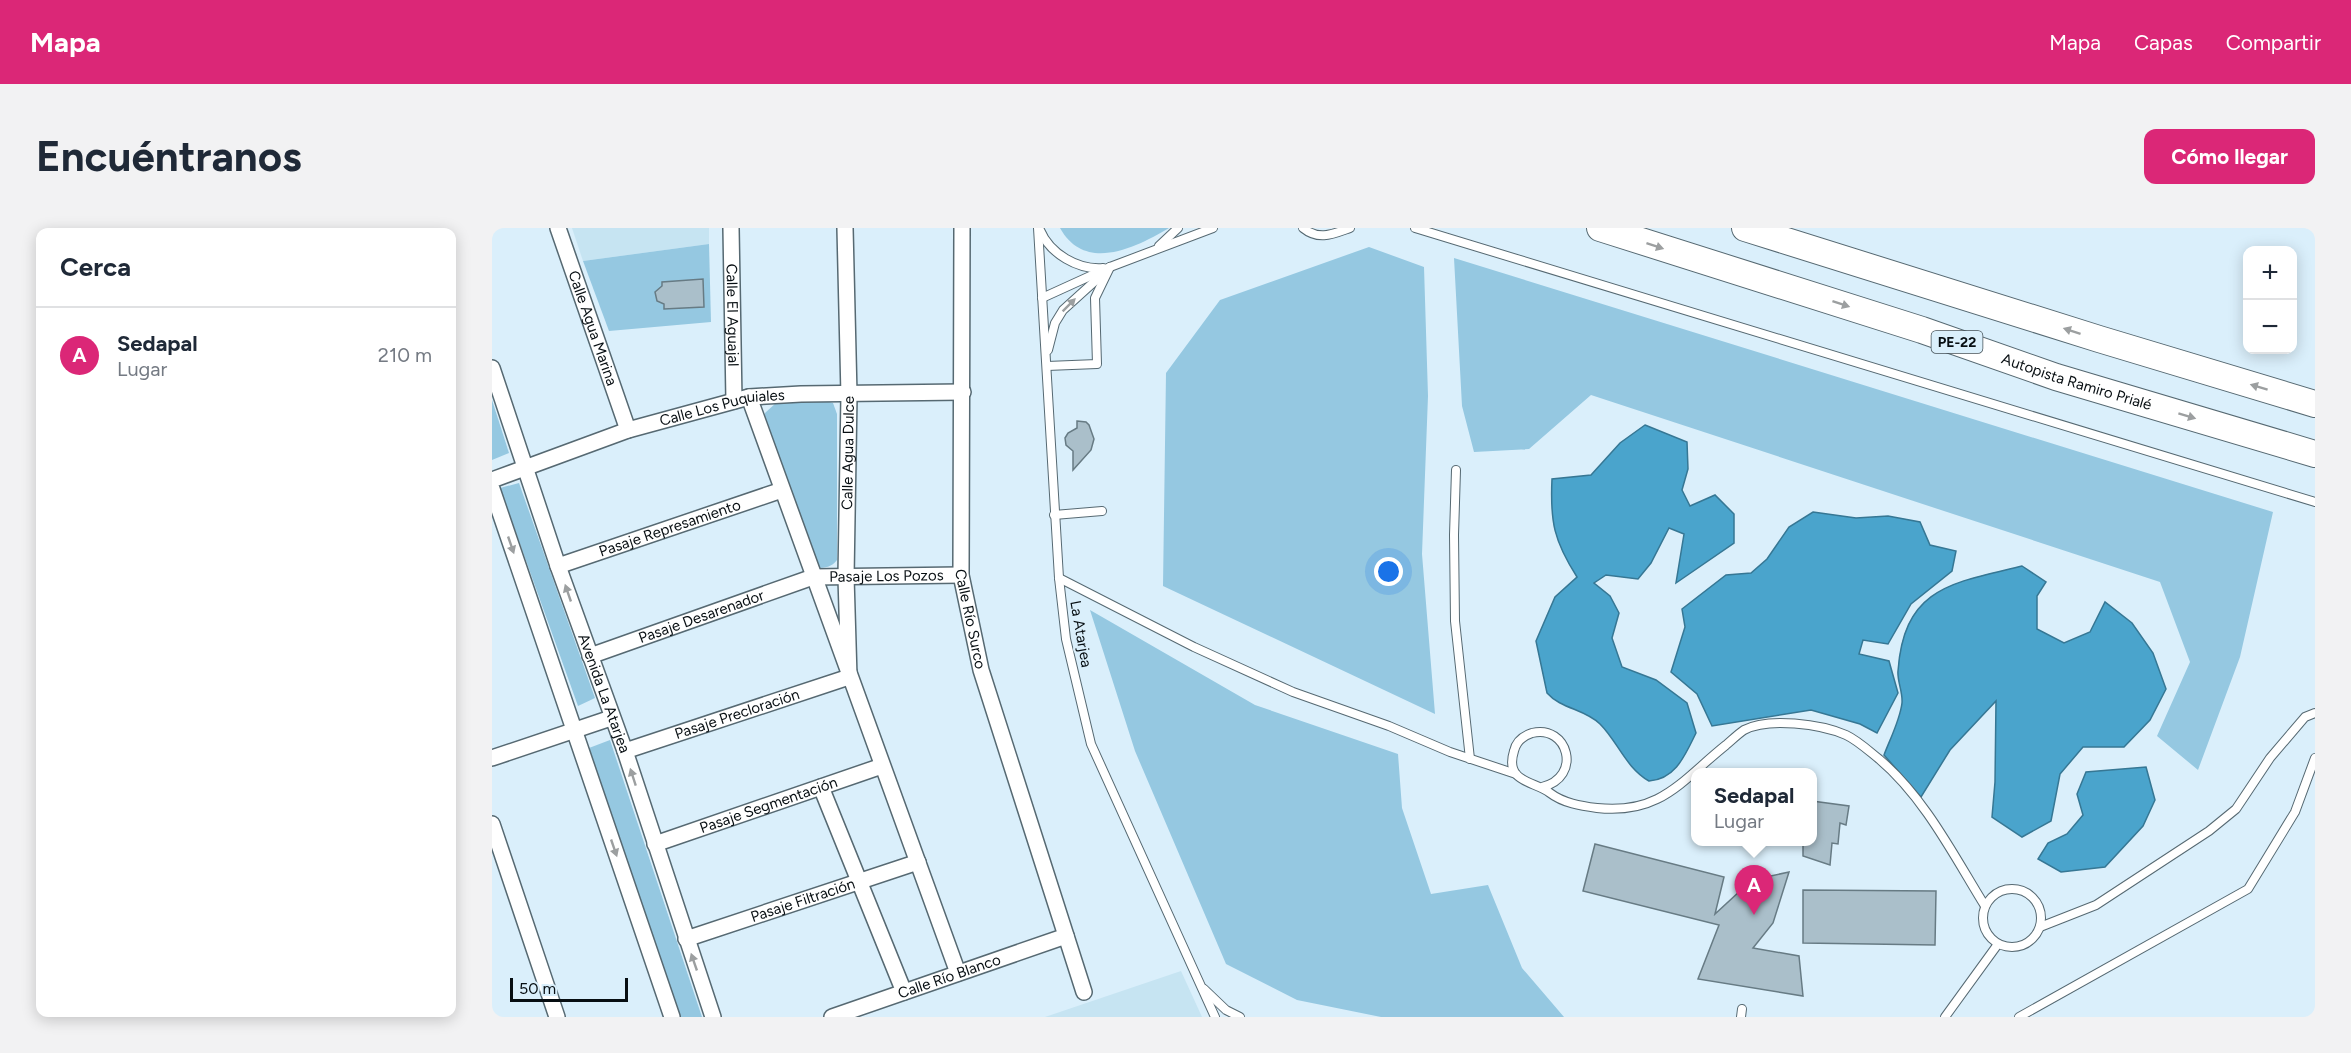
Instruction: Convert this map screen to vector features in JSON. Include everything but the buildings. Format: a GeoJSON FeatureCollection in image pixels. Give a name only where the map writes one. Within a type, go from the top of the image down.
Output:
{"type":"FeatureCollection","features":[{"type":"Feature","properties":{"kind":"highway","name":"Autopista Ramiro Prialé"},"geometry":{"type":"LineString","coordinates":[[1600,228],[1922,330],[2056,376],[2315,454]]}},
{"type":"Feature","properties":{"kind":"highway"},"geometry":{"type":"LineString","coordinates":[[1745,228],[2315,404]]}},
{"type":"Feature","properties":{"kind":"street","name":"Calle Agua Marina"},"geometry":{"type":"LineString","coordinates":[[558,228],[628,430]]}},
{"type":"Feature","properties":{"kind":"street","name":"Calle El Aguajal"},"geometry":{"type":"LineString","coordinates":[[731,228],[734,401]]}},
{"type":"Feature","properties":{"kind":"street","name":"Calle Agua Dulce"},"geometry":{"type":"LineString","coordinates":[[845,228],[849,394],[846,576],[849,677]]}},
{"type":"Feature","properties":{"kind":"street","name":"Calle Río Surco"},"geometry":{"type":"LineString","coordinates":[[962,228],[961,575],[981,670],[1084,992]]}},
{"type":"Feature","properties":{"kind":"street","name":"Avenida La Atarjea"},"geometry":{"type":"LineString","coordinates":[[492,369],[558,566],[611,718],[625,751],[713,1017]]}},
{"type":"Feature","properties":{"kind":"street","name":"Calle Los Puquiales"},"geometry":{"type":"LineString","coordinates":[[492,480],[628,430],[749,397],[963,392]]}},
{"type":"Feature","properties":{"kind":"street","name":"Calle Agua Dulce"},"geometry":{"type":"LineString","coordinates":[[749,397],[958,973]]}},
{"type":"Feature","properties":{"kind":"street"},"geometry":{"type":"LineString","coordinates":[[492,489],[672,1017]]}},
{"type":"Feature","properties":{"kind":"street","name":"Pasaje Represamiento"},"geometry":{"type":"LineString","coordinates":[[558,566],[782,490]]}},
{"type":"Feature","properties":{"kind":"street","name":"Pasaje Los Pozos"},"geometry":{"type":"LineString","coordinates":[[813,577],[961,575]]}},
{"type":"Feature","properties":{"kind":"street","name":"Pasaje Desarenador"},"geometry":{"type":"LineString","coordinates":[[590,656],[813,577]]}},
{"type":"Feature","properties":{"kind":"street","name":"Pasaje Precloración"},"geometry":{"type":"LineString","coordinates":[[625,751],[849,677]]}},
{"type":"Feature","properties":{"kind":"street"},"geometry":{"type":"LineString","coordinates":[[492,758],[611,718]]}},
{"type":"Feature","properties":{"kind":"street","name":"Pasaje Segmentación"},"geometry":{"type":"LineString","coordinates":[[656,844],[882,766]]}},
{"type":"Feature","properties":{"kind":"street"},"geometry":{"type":"LineString","coordinates":[[821,787],[904,992]]}},
{"type":"Feature","properties":{"kind":"street"},"geometry":{"type":"LineString","coordinates":[[492,824],[557,1017]]}},
{"type":"Feature","properties":{"kind":"street","name":"Pasaje Filtración"},"geometry":{"type":"LineString","coordinates":[[686,939],[918,862]]}},
{"type":"Feature","properties":{"kind":"street","name":"Calle Río Blanco"},"geometry":{"type":"LineString","coordinates":[[832,1017],[1066,936]]}},
{"type":"Feature","properties":{"kind":"lane"},"geometry":{"type":"LineString","coordinates":[[1039,228],[1050,246],[1070,262],[1095,268],[1110,267]]}},
{"type":"Feature","properties":{"kind":"lane","name":"La Atarjea"},"geometry":{"type":"LineString","coordinates":[[1039,228],[1054,515],[1066,639],[1091,744],[1215,1017]]}},
{"type":"Feature","properties":{"kind":"lane"},"geometry":{"type":"LineString","coordinates":[[1156,249],[1178,228]]}},
{"type":"Feature","properties":{"kind":"lane"},"geometry":{"type":"LineString","coordinates":[[1042,298],[1110,267],[1213,228]]}},
{"type":"Feature","properties":{"kind":"lane"},"geometry":{"type":"LineString","coordinates":[[1303,228],[1317,236],[1327,236],[1350,228]]}},
{"type":"Feature","properties":{"kind":"lane"},"geometry":{"type":"LineString","coordinates":[[1415,228],[2315,502]]}},
{"type":"Feature","properties":{"kind":"lane"},"geometry":{"type":"LineString","coordinates":[[1046,355],[1055,323],[1063,310],[1110,267]]}},
{"type":"Feature","properties":{"kind":"lane"},"geometry":{"type":"LineString","coordinates":[[1047,366],[1097,364],[1095,298],[1110,267]]}},
{"type":"Feature","properties":{"kind":"lane"},"geometry":{"type":"LineString","coordinates":[[1456,470],[1455,621],[1470,759]]}},
{"type":"Feature","properties":{"kind":"lane"},"geometry":{"type":"LineString","coordinates":[[1054,515],[1101,511]]}},
{"type":"Feature","properties":{"kind":"lane"},"geometry":{"type":"LineString","coordinates":[[1059,578],[1194,646],[1293,692],[1516,774],[1532,786],[1542,787],[1558,780],[1567,765],[1564,747],[1552,735],[1534,733],[1519,741],[1512,757],[1516,774]]}},
{"type":"Feature","properties":{"kind":"lane"},"geometry":{"type":"LineString","coordinates":[[2040,927],[2096,905],[2209,831],[2236,809],[2270,759],[2305,717],[2315,714]]}},
{"type":"Feature","properties":{"kind":"lane"},"geometry":{"type":"LineString","coordinates":[[1700,768],[1745,729],[1780,722],[1808,724],[1846,735],[1880,760],[1934,822],[1985,906]]}},
{"type":"Feature","properties":{"kind":"lane"},"geometry":{"type":"LineString","coordinates":[[2019,1017],[2248,889],[2295,812],[2315,758]]}},
{"type":"Feature","properties":{"kind":"lane"},"geometry":{"type":"LineString","coordinates":[[1542,787],[1556,798],[1582,806],[1624,809],[1651,802],[1671,793],[1691,776]]}},
{"type":"Feature","properties":{"kind":"lane"},"geometry":{"type":"LineString","coordinates":[[2016,889],[2028,893],[2037,902],[2041,914],[2040,927],[2034,938],[2024,945],[2010,947],[1998,944],[1984,927],[1985,906],[1992,896],[2004,890],[2016,889]]}},
{"type":"Feature","properties":{"kind":"lane"},"geometry":{"type":"LineString","coordinates":[[1945,1017],[1998,944]]}},
{"type":"Feature","properties":{"kind":"lane"},"geometry":{"type":"LineString","coordinates":[[1200,986],[1226,1010],[1240,1017]]}},
{"type":"Feature","properties":{"kind":"shaded area"},"geometry":{"type":"Polygon","coordinates":[[[572,228],[709,228],[709,244],[583,261],[572,228]]]}},
{"type":"Feature","properties":{"kind":"shaded area"},"geometry":{"type":"Polygon","coordinates":[[[1060,228],[1169,228],[1126,249],[1097,253],[1083,250],[1070,242],[1060,228]]]}},
{"type":"Feature","properties":{"kind":"shaded area"},"geometry":{"type":"Polygon","coordinates":[[[709,244],[711,322],[609,331],[583,261],[709,244]]]}},
{"type":"Feature","properties":{"kind":"shaded area"},"geometry":{"type":"Polygon","coordinates":[[[1369,247],[1424,267],[1428,396],[1422,554],[1435,714],[1163,586],[1166,373],[1220,300],[1369,247]]]}},
{"type":"Feature","properties":{"kind":"shaded area"},"geometry":{"type":"Polygon","coordinates":[[[1454,258],[2273,512],[2240,657],[2198,770],[2157,736],[2190,662],[2160,582],[1591,395],[1529,449],[1474,452],[1462,406],[1454,258]]]}},
{"type":"Feature","properties":{"kind":"shaded area"},"geometry":{"type":"Polygon","coordinates":[[[492,400],[509,453],[492,460],[492,400]]]}},
{"type":"Feature","properties":{"kind":"shaded area"},"geometry":{"type":"Polygon","coordinates":[[[825,401],[833,403],[837,414],[837,560],[828,567],[816,568],[765,419],[765,413],[777,402],[825,401]]]}},
{"type":"Feature","properties":{"kind":"shaded area"},"geometry":{"type":"Polygon","coordinates":[[[1645,425],[1687,442],[1688,469],[1682,490],[1690,506],[1715,495],[1734,514],[1734,543],[1676,583],[1684,534],[1669,528],[1651,563],[1638,579],[1606,575],[1594,583],[1610,596],[1619,613],[1612,638],[1622,667],[1656,680],[1687,703],[1696,733],[1673,771],[1666,776],[1649,781],[1634,769],[1600,724],[1547,693],[1536,641],[1555,597],[1577,577],[1563,553],[1555,531],[1552,479],[1591,475],[1620,443],[1645,425]]]}},
{"type":"Feature","properties":{"kind":"shaded area"},"geometry":{"type":"Polygon","coordinates":[[[519,483],[595,698],[578,706],[500,488],[519,483]]]}},
{"type":"Feature","properties":{"kind":"shaded area"},"geometry":{"type":"Polygon","coordinates":[[[1813,512],[1856,518],[1888,516],[1920,522],[1930,545],[1956,551],[1952,571],[1911,604],[1888,644],[1863,640],[1859,654],[1889,661],[1898,693],[1877,733],[1860,724],[1811,710],[1712,726],[1697,694],[1671,672],[1685,627],[1682,609],[1726,575],[1751,573],[1767,559],[1789,527],[1813,512]]]}},
{"type":"Feature","properties":{"kind":"shaded area"},"geometry":{"type":"Polygon","coordinates":[[[2022,566],[2046,582],[2037,596],[2037,629],[2064,643],[2090,632],[2105,602],[2132,623],[2153,653],[2166,689],[2150,720],[2124,747],[2083,747],[2060,774],[2051,821],[2022,837],[1992,817],[1996,701],[1950,750],[1921,797],[1884,755],[1897,723],[1902,703],[1898,675],[1902,643],[1910,622],[1921,605],[1936,593],[1954,585],[2022,566]]]}},
{"type":"Feature","properties":{"kind":"shaded area"},"geometry":{"type":"Polygon","coordinates":[[[1090,610],[1255,705],[1398,754],[1402,808],[1431,894],[1488,885],[1522,968],[1564,1017],[1381,1017],[1297,1000],[1226,964],[1135,751],[1090,610]]]}},
{"type":"Feature","properties":{"kind":"shaded area"},"geometry":{"type":"Polygon","coordinates":[[[610,740],[702,1017],[680,1017],[589,748],[610,740]]]}},
{"type":"Feature","properties":{"kind":"shaded area"},"geometry":{"type":"Polygon","coordinates":[[[2146,767],[2155,800],[2143,826],[2105,867],[2061,872],[2038,859],[2048,843],[2067,834],[2083,815],[2077,794],[2086,772],[2146,767]]]}},
{"type":"Feature","properties":{"kind":"shaded area"},"geometry":{"type":"Polygon","coordinates":[[[1181,971],[1202,1017],[1045,1017],[1181,971]]]}},
{"type":"Feature","properties":{"kind":"place","name":"Sedapal"},"geometry":{"type":"Point","coordinates":[1754,915]}}]}
